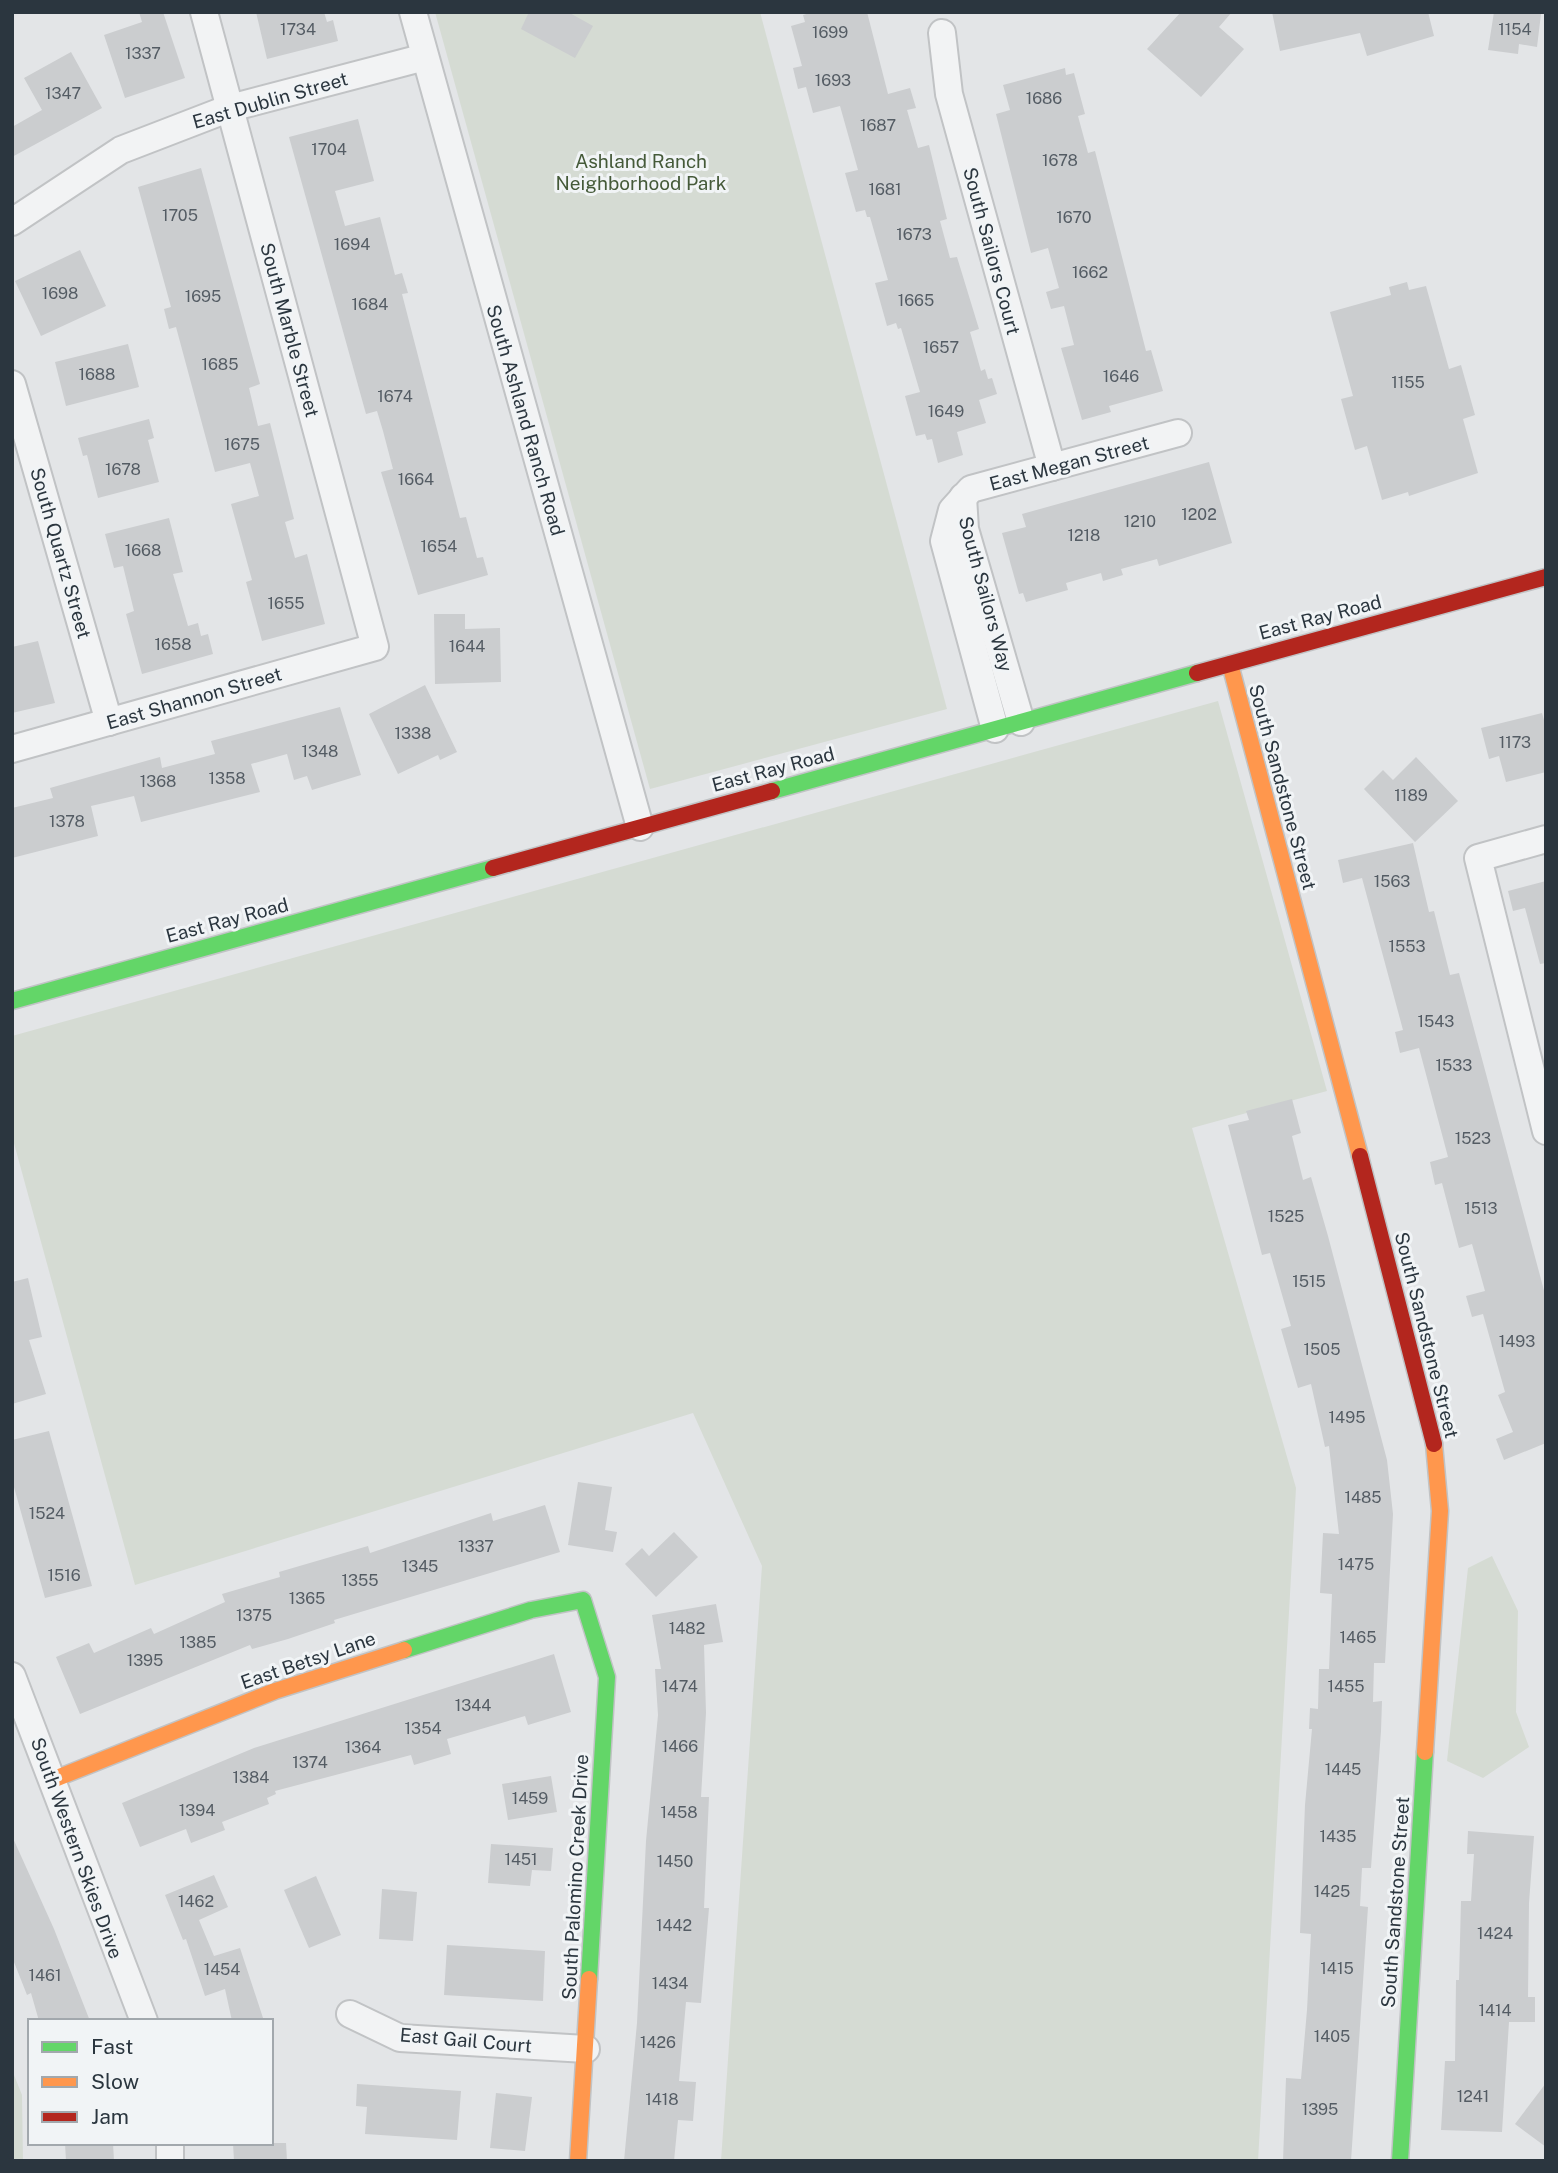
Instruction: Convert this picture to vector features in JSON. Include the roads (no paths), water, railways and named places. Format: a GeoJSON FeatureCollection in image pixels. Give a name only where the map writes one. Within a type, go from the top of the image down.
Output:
{"type":"FeatureCollection","features":[{"type":"Feature","properties":{"kind":"street","name":"South Marble Street"},"geometry":{"type":"LineString","coordinates":[[204,12],[376,648]]}},
{"type":"Feature","properties":{"kind":"street","name":"South Ashland Ranch Road"},"geometry":{"type":"LineString","coordinates":[[413,12],[640,827]]}},
{"type":"Feature","properties":{"kind":"street","name":"South Sailors Court"},"geometry":{"type":"LineString","coordinates":[[942,33],[949,94],[1052,467]]}},
{"type":"Feature","properties":{"kind":"street","name":"East Dublin Street"},"geometry":{"type":"LineString","coordinates":[[12,222],[121,150],[230,108],[425,57]]}},
{"type":"Feature","properties":{"kind":"street","name":"South Quartz Street"},"geometry":{"type":"LineString","coordinates":[[12,384],[109,722]]}},
{"type":"Feature","properties":{"kind":"street","name":"East Megan Street"},"geometry":{"type":"LineString","coordinates":[[963,497],[971,489],[1178,433]]}},
{"type":"Feature","properties":{"kind":"street","name":"South Sailors Way"},"geometry":{"type":"LineString","coordinates":[[963,497],[973,602],[995,729]]}},
{"type":"Feature","properties":{"kind":"street","name":"East Ray Road"},"geometry":{"type":"LineString","coordinates":[[12,1001],[1546,577]]}},
{"type":"Feature","properties":{"kind":"street","name":"South Sailors Way"},"geometry":{"type":"LineString","coordinates":[[973,602],[1021,722]]}},
{"type":"Feature","properties":{"kind":"street","name":"East Shannon Street"},"geometry":{"type":"LineString","coordinates":[[12,749],[376,648]]}},
{"type":"Feature","properties":{"kind":"street","name":"South Sandstone Street"},"geometry":{"type":"LineString","coordinates":[[1230,664],[1433,1434],[1440,1511],[1400,2161]]}},
{"type":"Feature","properties":{"kind":"street"},"geometry":{"type":"LineString","coordinates":[[1545,1128],[1478,858],[1546,839]]}},
{"type":"Feature","properties":{"kind":"street","name":"East Betsy Lane"},"geometry":{"type":"LineString","coordinates":[[52,1780],[275,1691],[531,1610],[583,1600]]}},
{"type":"Feature","properties":{"kind":"street","name":"South Palomino Creek Drive"},"geometry":{"type":"LineString","coordinates":[[579,2161],[607,1677],[583,1600]]}},
{"type":"Feature","properties":{"kind":"street","name":"South Western Skies Drive"},"geometry":{"type":"LineString","coordinates":[[12,1676],[143,2019]]}},
{"type":"Feature","properties":{"kind":"street","name":"East Gail Court"},"geometry":{"type":"LineString","coordinates":[[349,2014],[400,2038],[586,2049]]}},
{"type":"Feature","properties":{"kind":"park label","name":"Ashland Ranch Neighborhood Park"},"geometry":{"type":"Point","coordinates":[641,172]}}]}
